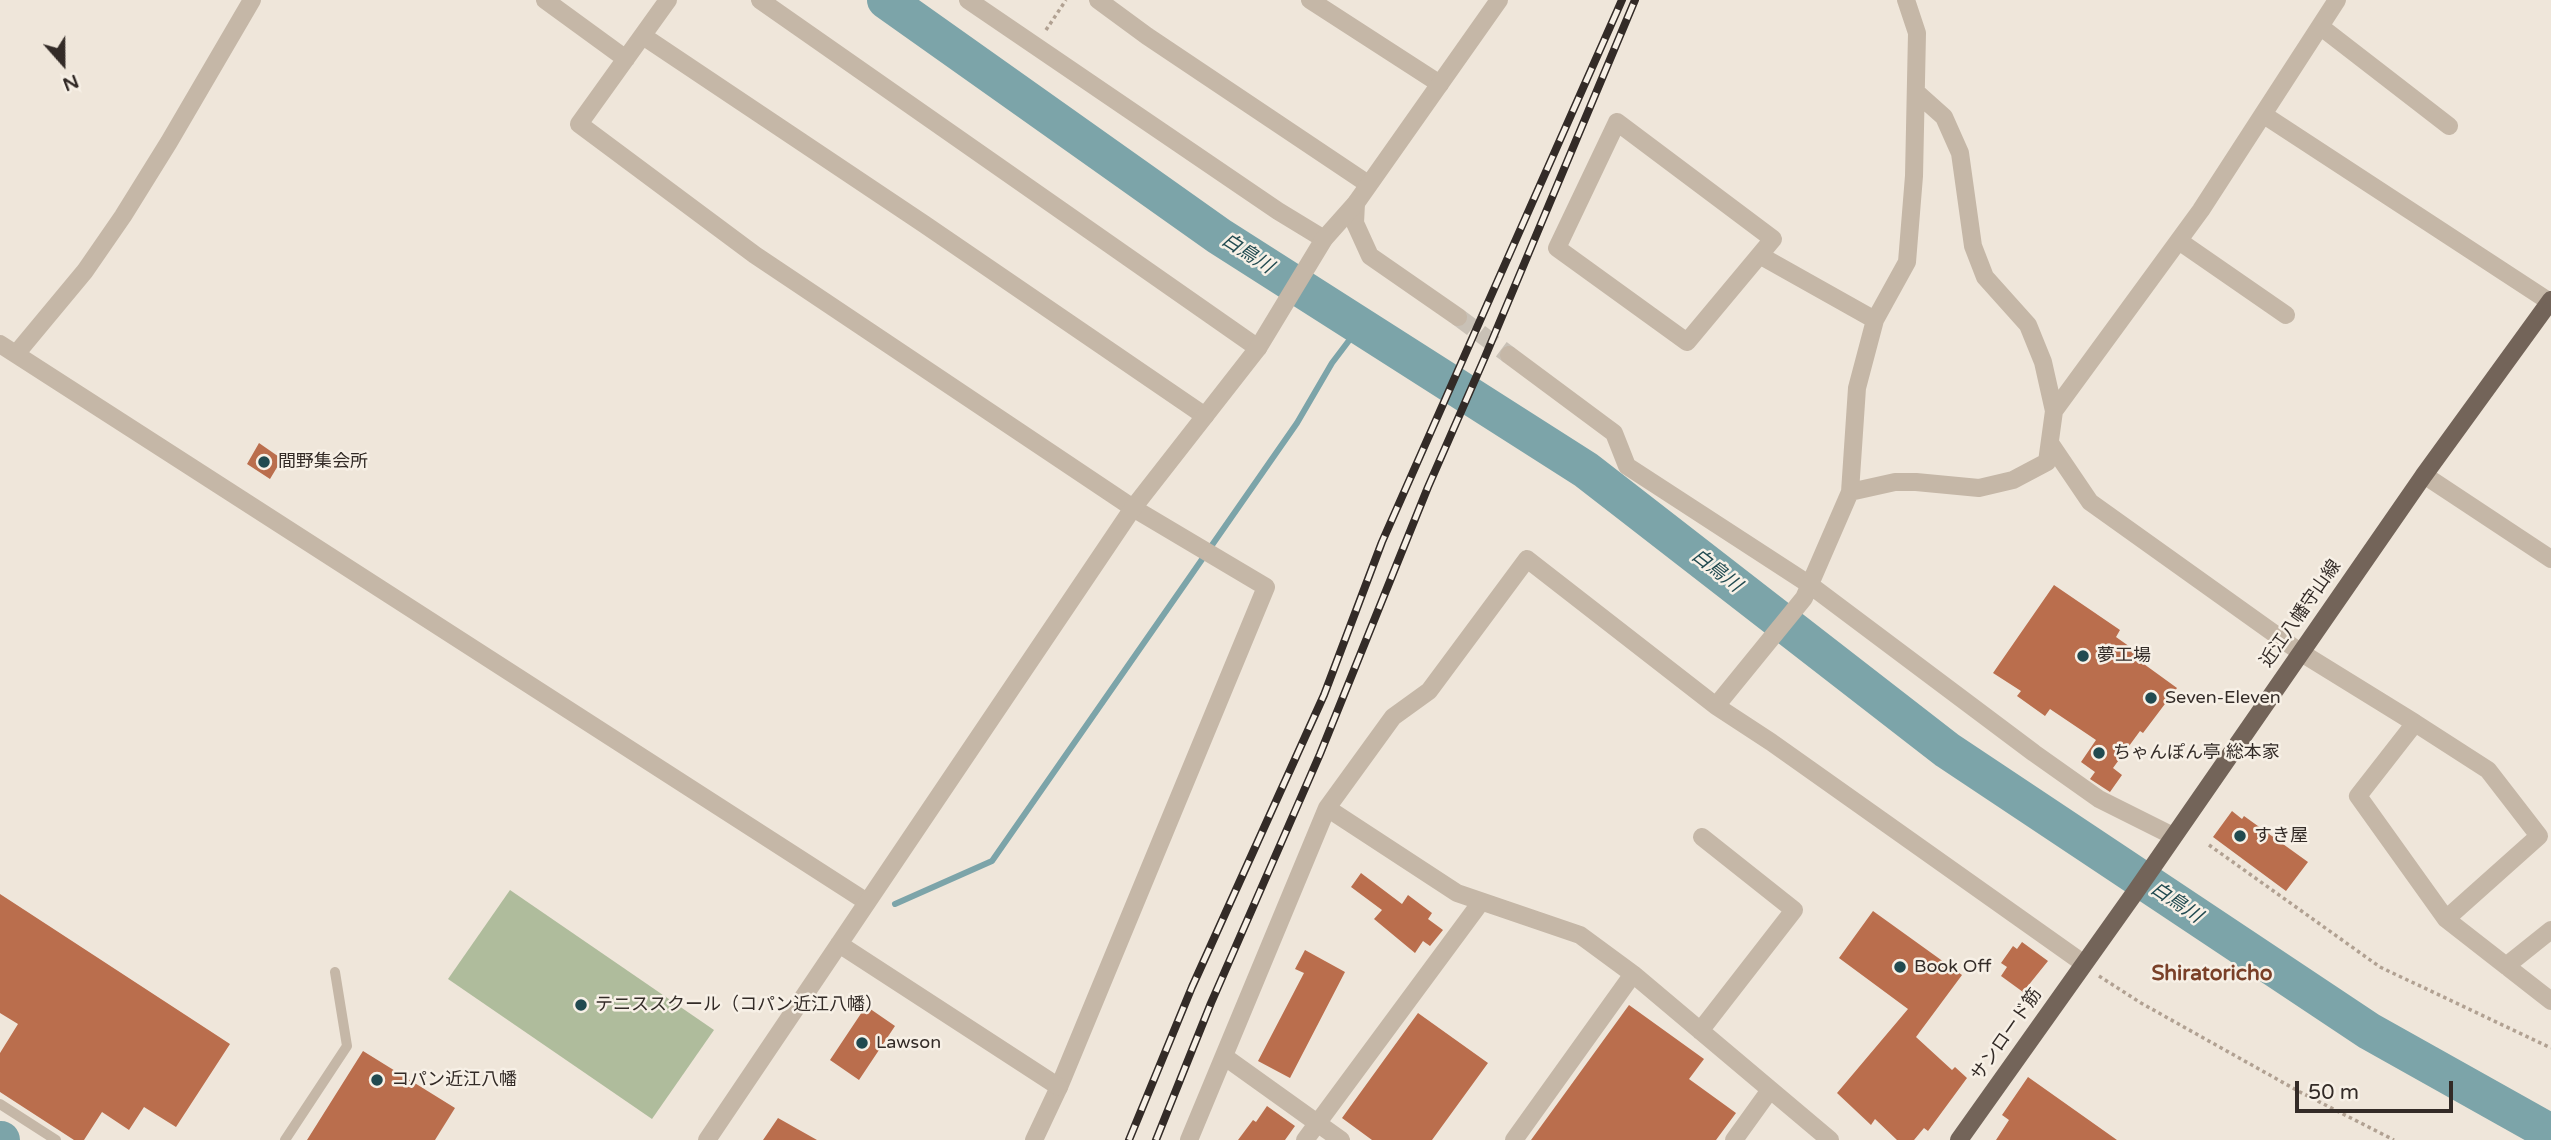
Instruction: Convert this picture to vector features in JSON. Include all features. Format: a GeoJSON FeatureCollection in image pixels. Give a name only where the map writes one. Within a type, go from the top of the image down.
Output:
{"type":"FeatureCollection","features":[{"type":"Feature","properties":{"kind":"main road","name":"近江八幡守山線"},"geometry":{"type":"LineString","coordinates":[[2084,962],[2424,475],[2550,301]]}},
{"type":"Feature","properties":{"kind":"main road","name":"サンロード筋"},"geometry":{"type":"LineString","coordinates":[[1959,1140],[2084,962]]}},
{"type":"Feature","properties":{"kind":"street"},"geometry":{"type":"LineString","coordinates":[[16,354],[85,271],[123,216],[252,0]]}},
{"type":"Feature","properties":{"kind":"street"},"geometry":{"type":"LineString","coordinates":[[545,0],[626,59]]}},
{"type":"Feature","properties":{"kind":"street"},"geometry":{"type":"LineString","coordinates":[[668,0],[579,124],[755,255],[1133,508],[1266,587],[1059,1087],[1034,1140]]}},
{"type":"Feature","properties":{"kind":"street"},"geometry":{"type":"LineString","coordinates":[[760,0],[1258,348]]}},
{"type":"Feature","properties":{"kind":"street"},"geometry":{"type":"LineString","coordinates":[[968,0],[1278,211],[1324,239]]}},
{"type":"Feature","properties":{"kind":"street"},"geometry":{"type":"LineString","coordinates":[[1098,0],[1368,184]]}},
{"type":"Feature","properties":{"kind":"street"},"geometry":{"type":"LineString","coordinates":[[1310,0],[1440,83]]}},
{"type":"Feature","properties":{"kind":"street"},"geometry":{"type":"LineString","coordinates":[[707,1140],[1133,508],[1258,348],[1324,239],[1356,204],[1499,0]]}},
{"type":"Feature","properties":{"kind":"street"},"geometry":{"type":"LineString","coordinates":[[1716,706],[1807,592],[1850,492],[1857,388],[1875,320],[1907,262],[1914,176],[1917,33],[1906,0]]}},
{"type":"Feature","properties":{"kind":"street"},"geometry":{"type":"LineString","coordinates":[[2054,411],[2179,241],[2337,0]]}},
{"type":"Feature","properties":{"kind":"street"},"geometry":{"type":"LineString","coordinates":[[2321,27],[2449,127]]}},
{"type":"Feature","properties":{"kind":"street"},"geometry":{"type":"LineString","coordinates":[[643,36],[925,224],[1205,416]]}},
{"type":"Feature","properties":{"kind":"street"},"geometry":{"type":"LineString","coordinates":[[1850,492],[1895,482],[1979,488],[2013,480],[2047,462],[2054,411],[2043,362],[2028,325],[1985,277],[1973,246],[1960,153],[1944,117],[1916,92]]}},
{"type":"Feature","properties":{"kind":"street"},"geometry":{"type":"LineString","coordinates":[[2263,115],[2550,301]]}},
{"type":"Feature","properties":{"kind":"street"},"geometry":{"type":"LineString","coordinates":[[1617,122],[1773,239],[1761,256],[1687,342],[1558,248],[1617,122]]}},
{"type":"Feature","properties":{"kind":"street"},"geometry":{"type":"LineString","coordinates":[[1356,204],[1355,223],[1370,257],[1458,317]]}},
{"type":"Feature","properties":{"kind":"street"},"geometry":{"type":"LineString","coordinates":[[2179,241],[2286,315]]}},
{"type":"Feature","properties":{"kind":"street"},"geometry":{"type":"LineString","coordinates":[[1761,256],[1875,320]]}},
{"type":"Feature","properties":{"kind":"street"},"geometry":{"type":"LineString","coordinates":[[0,344],[867,902]]}},
{"type":"Feature","properties":{"kind":"street"},"geometry":{"type":"LineString","coordinates":[[1509,355],[1614,433],[1627,466],[2099,799],[2169,841]]}},
{"type":"Feature","properties":{"kind":"street"},"geometry":{"type":"LineString","coordinates":[[2050,443],[2090,502],[2300,652],[2488,770],[2539,836],[2446,919]]}},
{"type":"Feature","properties":{"kind":"street"},"geometry":{"type":"LineString","coordinates":[[2424,475],[2551,559]]}},
{"type":"Feature","properties":{"kind":"street"},"geometry":{"type":"LineString","coordinates":[[1189,1140],[1327,808],[1393,717],[1429,691],[1527,559],[1716,706],[2084,962]]}},
{"type":"Feature","properties":{"kind":"street"},"geometry":{"type":"LineString","coordinates":[[2415,723],[2358,796],[2446,919],[2551,1001]]}},
{"type":"Feature","properties":{"kind":"street"},"geometry":{"type":"LineString","coordinates":[[1327,808],[1457,893],[1580,934],[1633,974],[1830,1140]]}},
{"type":"Feature","properties":{"kind":"street"},"geometry":{"type":"LineString","coordinates":[[1700,1031],[1794,909],[1702,837]]}},
{"type":"Feature","properties":{"kind":"street"},"geometry":{"type":"LineString","coordinates":[[1305,1140],[1481,902]]}},
{"type":"Feature","properties":{"kind":"street"},"geometry":{"type":"LineString","coordinates":[[2506,966],[2551,930]]}},
{"type":"Feature","properties":{"kind":"street"},"geometry":{"type":"LineString","coordinates":[[839,944],[1059,1087]]}},
{"type":"Feature","properties":{"kind":"street"},"geometry":{"type":"LineString","coordinates":[[1514,1140],[1633,974]]}},
{"type":"Feature","properties":{"kind":"street"},"geometry":{"type":"LineString","coordinates":[[1225,1057],[1341,1140]]}},
{"type":"Feature","properties":{"kind":"street"},"geometry":{"type":"LineString","coordinates":[[1734,1140],[1770,1090]]}},
{"type":"Feature","properties":{"kind":"lane"},"geometry":{"type":"LineString","coordinates":[[285,1140],[347,1046],[335,972]]}},
{"type":"Feature","properties":{"kind":"lane"},"geometry":{"type":"LineString","coordinates":[[0,1104],[57,1140]]}},
{"type":"Feature","properties":{"kind":"path"},"geometry":{"type":"LineString","coordinates":[[1035,46],[1066,0]]}},
{"type":"Feature","properties":{"kind":"path"},"geometry":{"type":"LineString","coordinates":[[2209,845],[2381,967],[2551,1048]]}},
{"type":"Feature","properties":{"kind":"path"},"geometry":{"type":"LineString","coordinates":[[2084,962],[2099,976],[2141,1003],[2300,1092],[2394,1140]]}},
{"type":"Feature","properties":{"kind":"green space","name":"テニススクール（コパン近江八幡）"},"geometry":{"type":"Polygon","coordinates":[[[510,890],[714,1030],[652,1119],[448,979],[510,890]]]}},
{"type":"Feature","properties":{"kind":"building","name":"間野集会所"},"geometry":{"type":"Polygon","coordinates":[[[259,443],[282,459],[270,479],[247,464],[259,443]]]}},
{"type":"Feature","properties":{"kind":"building"},"geometry":{"type":"Polygon","coordinates":[[[2054,585],[2120,630],[2116,637],[2140,654],[2137,659],[2177,688],[2113,768],[2122,775],[2110,792],[2090,779],[2095,772],[2081,762],[2096,740],[2050,709],[2045,716],[2017,696],[2021,691],[1993,673],[2054,585]]]}},
{"type":"Feature","properties":{"kind":"building"},"geometry":{"type":"Polygon","coordinates":[[[2232,811],[2242,819],[2244,816],[2308,862],[2286,891],[2213,837],[2232,811]]]}},
{"type":"Feature","properties":{"kind":"building"},"geometry":{"type":"Polygon","coordinates":[[[1361,873],[1402,904],[1408,895],[1432,913],[1428,919],[1443,930],[1430,946],[1423,941],[1415,953],[1374,919],[1382,910],[1351,887],[1361,873]]]}},
{"type":"Feature","properties":{"kind":"building"},"geometry":{"type":"Polygon","coordinates":[[[0,894],[230,1044],[176,1127],[144,1107],[129,1130],[102,1112],[84,1140],[74,1140],[0,1092],[0,1053],[18,1024],[0,1013],[0,894]]]}},
{"type":"Feature","properties":{"kind":"building"},"geometry":{"type":"Polygon","coordinates":[[[1873,911],[1962,975],[1916,1037],[1952,1070],[1955,1067],[1967,1078],[1928,1131],[1924,1128],[1914,1140],[1897,1140],[1875,1119],[1871,1125],[1837,1093],[1908,1009],[1839,958],[1873,911]]]}},
{"type":"Feature","properties":{"kind":"building"},"geometry":{"type":"Polygon","coordinates":[[[2022,942],[2048,961],[2023,992],[2001,976],[2007,967],[2001,963],[2013,946],[2017,949],[2022,942]]]}},
{"type":"Feature","properties":{"kind":"building"},"geometry":{"type":"Polygon","coordinates":[[[1305,950],[1345,972],[1290,1078],[1258,1061],[1304,973],[1295,969],[1305,950]]]}},
{"type":"Feature","properties":{"kind":"building"},"geometry":{"type":"Polygon","coordinates":[[[1629,1005],[1704,1059],[1689,1079],[1736,1113],[1716,1140],[1531,1140],[1629,1005]]]}},
{"type":"Feature","properties":{"kind":"building","name":"Lawson"},"geometry":{"type":"Polygon","coordinates":[[[866,1006],[895,1026],[859,1080],[830,1060],[866,1006]]]}},
{"type":"Feature","properties":{"kind":"building"},"geometry":{"type":"Polygon","coordinates":[[[1418,1013],[1488,1063],[1432,1140],[1372,1140],[1342,1118],[1418,1013]]]}},
{"type":"Feature","properties":{"kind":"building","name":"コパン近江八幡"},"geometry":{"type":"Polygon","coordinates":[[[363,1051],[455,1108],[435,1140],[307,1140],[363,1051]]]}},
{"type":"Feature","properties":{"kind":"building"},"geometry":{"type":"Polygon","coordinates":[[[2028,1077],[2117,1140],[1996,1140],[2009,1120],[2002,1115],[2028,1077]]]}},
{"type":"Feature","properties":{"kind":"building"},"geometry":{"type":"Polygon","coordinates":[[[1267,1106],[1295,1126],[1285,1140],[1238,1140],[1253,1120],[1256,1122],[1267,1106]]]}},
{"type":"Feature","properties":{"kind":"building"},"geometry":{"type":"Polygon","coordinates":[[[778,1118],[817,1140],[763,1140],[778,1118]]]}},
{"type":"Feature","properties":{"kind":"waterway","name":"白鳥川"},"geometry":{"type":"LineString","coordinates":[[886,0],[1219,236],[1586,470],[1947,750],[2369,1031],[2551,1133]]}},
{"type":"Feature","properties":{"kind":"waterway"},"geometry":{"type":"LineString","coordinates":[[895,904],[992,861],[1297,423],[1332,363],[1360,326]]}},
{"type":"Feature","properties":{"kind":"tunnel"},"geometry":{"type":"LineString","coordinates":[[1458,317],[1509,355]]}},
{"type":"Feature","properties":{"kind":"railway"},"geometry":{"type":"LineString","coordinates":[[1129,1140],[1192,987],[1324,695],[1382,542],[1622,0]]}},
{"type":"Feature","properties":{"kind":"railway"},"geometry":{"type":"LineString","coordinates":[[1156,1140],[1211,1003],[1320,754],[1428,487],[1635,0]]}},
{"type":"Feature","properties":{"kind":"place","name":"間野集会所"},"geometry":{"type":"Point","coordinates":[264,462]}},
{"type":"Feature","properties":{"kind":"place","name":"夢工場"},"geometry":{"type":"Point","coordinates":[2083,656]}},
{"type":"Feature","properties":{"kind":"place","name":"Seven-Eleven"},"geometry":{"type":"Point","coordinates":[2151,698]}},
{"type":"Feature","properties":{"kind":"place","name":"ちゃんぽん亭 総本家"},"geometry":{"type":"Point","coordinates":[2099,753]}},
{"type":"Feature","properties":{"kind":"place","name":"すき屋"},"geometry":{"type":"Point","coordinates":[2240,836]}},
{"type":"Feature","properties":{"kind":"place","name":"Book Off"},"geometry":{"type":"Point","coordinates":[1900,967]}},
{"type":"Feature","properties":{"kind":"place","name":"テニススクール（コパン近江八幡）"},"geometry":{"type":"Point","coordinates":[581,1005]}},
{"type":"Feature","properties":{"kind":"place","name":"Lawson"},"geometry":{"type":"Point","coordinates":[862,1043]}},
{"type":"Feature","properties":{"kind":"place","name":"コパン近江八幡"},"geometry":{"type":"Point","coordinates":[377,1080]}},
{"type":"Feature","properties":{"kind":"district","name":"Shiratoricho"},"geometry":{"type":"Point","coordinates":[2212,974]}}]}
